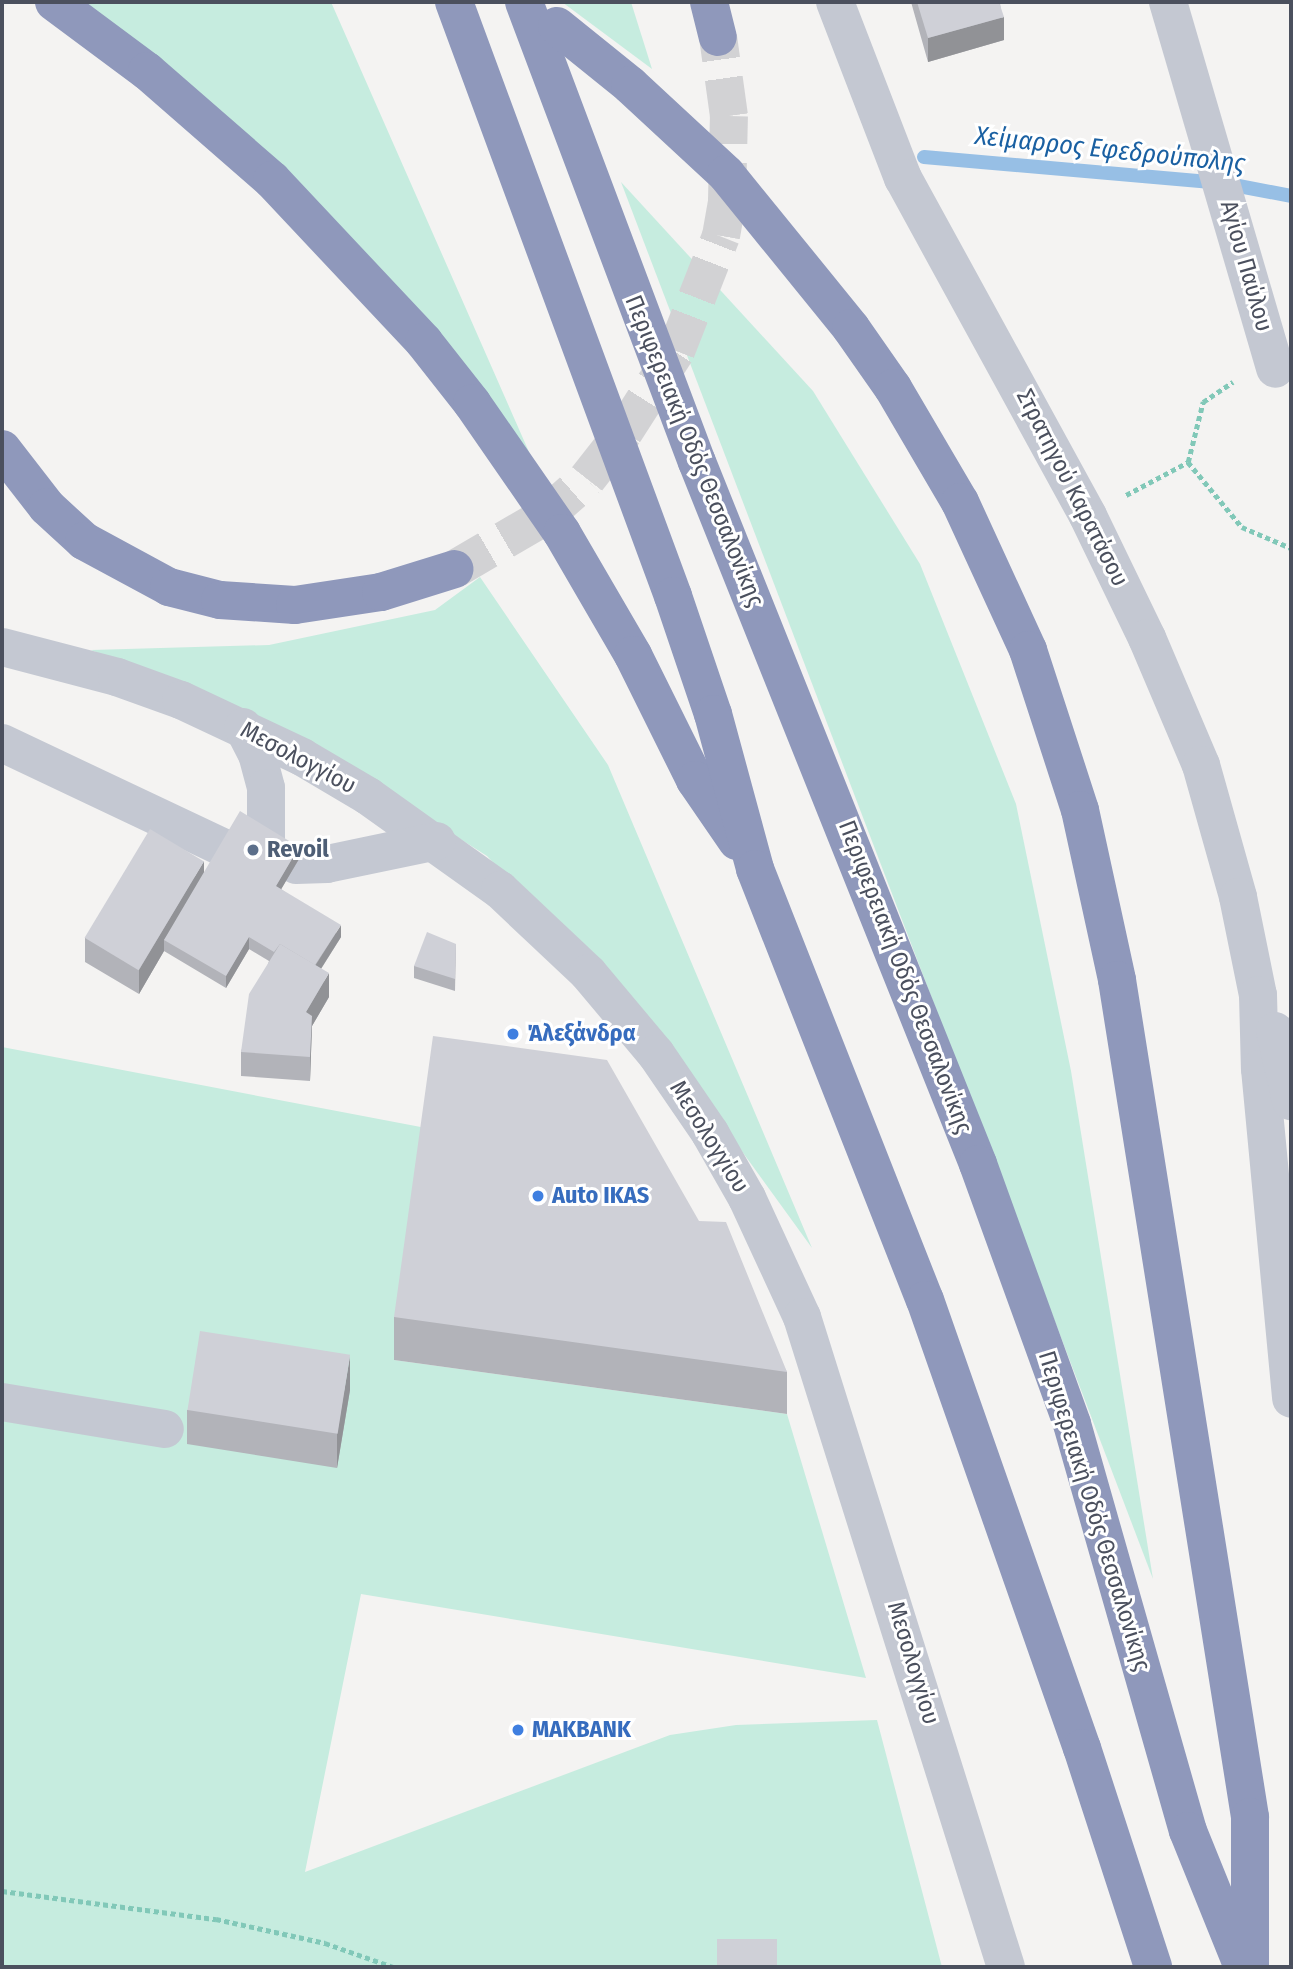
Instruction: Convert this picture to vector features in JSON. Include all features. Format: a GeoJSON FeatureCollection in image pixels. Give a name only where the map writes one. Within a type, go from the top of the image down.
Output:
{"type":"FeatureCollection","features":[{"type":"Feature","properties":{"kind":"highway"},"geometry":{"type":"LineString","coordinates":[[54,2],[147,71],[272,180],[424,342],[472,403],[562,533],[633,655],[695,780],[755,869]]}},
{"type":"Feature","properties":{"kind":"highway"},"geometry":{"type":"LineString","coordinates":[[454,2],[673,596],[712,714],[755,869],[925,1300],[1078,1735],[1153,1967]]}},
{"type":"Feature","properties":{"kind":"highway","name":"Περιφερειακή Οδός Θεσσαλονίκης"},"geometry":{"type":"LineString","coordinates":[[524,2],[697,462],[983,1177],[1072,1424],[1188,1831],[1243,1967]]}},
{"type":"Feature","properties":{"kind":"highway"},"geometry":{"type":"LineString","coordinates":[[557,26],[630,85],[726,174],[851,328],[913,420],[960,502],[1032,662],[1080,810],[1116,980],[1250,1817],[1250,1967]]}},
{"type":"Feature","properties":{"kind":"highway"},"geometry":{"type":"LineString","coordinates":[[2,449],[47,507],[84,541],[169,587],[220,600],[295,605],[370,594],[455,569]]}},
{"type":"Feature","properties":{"kind":"street","name":"Στρατηγού Καρατάσου"},"geometry":{"type":"LineString","coordinates":[[835,2],[903,178],[1088,516],[1147,638],[1201,765],[1238,897],[1258,995]]}},
{"type":"Feature","properties":{"kind":"street","name":"Αγίου Παύλου"},"geometry":{"type":"LineString","coordinates":[[1168,2],[1275,369]]}},
{"type":"Feature","properties":{"kind":"street","name":"Μεσολογγίου"},"geometry":{"type":"LineString","coordinates":[[2,647],[117,677],[243,727],[324,770],[436,841],[547,933],[647,1043],[710,1133],[778,1257],[827,1387],[1006,1967]]}},
{"type":"Feature","properties":{"kind":"street"},"geometry":{"type":"LineString","coordinates":[[243,727],[257,754],[266,788],[266,838]]}},
{"type":"Feature","properties":{"kind":"street"},"geometry":{"type":"LineString","coordinates":[[2,743],[226,849]]}},
{"type":"Feature","properties":{"kind":"street"},"geometry":{"type":"LineString","coordinates":[[296,865],[327,864],[436,841]]}},
{"type":"Feature","properties":{"kind":"street"},"geometry":{"type":"LineString","coordinates":[[1258,995],[1277,1036],[1291,1101]]}},
{"type":"Feature","properties":{"kind":"street"},"geometry":{"type":"LineString","coordinates":[[1258,995],[1260,1069],[1291,1399]]}},
{"type":"Feature","properties":{"kind":"street"},"geometry":{"type":"LineString","coordinates":[[2,1402],[165,1429]]}},
{"type":"Feature","properties":{"kind":"path"},"geometry":{"type":"LineString","coordinates":[[1088,516],[1188,462],[1203,402],[1236,381],[1275,369]]}},
{"type":"Feature","properties":{"kind":"path"},"geometry":{"type":"LineString","coordinates":[[1188,462],[1242,527],[1291,548]]}},
{"type":"Feature","properties":{"kind":"path"},"geometry":{"type":"LineString","coordinates":[[2,1891],[216,1919],[325,1943],[393,1967]]}},
{"type":"Feature","properties":{"kind":"green space"},"geometry":{"type":"Polygon","coordinates":[[[40,2],[331,2],[555,511],[309,210],[40,2]]]}},
{"type":"Feature","properties":{"kind":"green space"},"geometry":{"type":"Polygon","coordinates":[[[562,2],[631,2],[652,69],[562,2]]]}},
{"type":"Feature","properties":{"kind":"green space"},"geometry":{"type":"Polygon","coordinates":[[[621,182],[813,391],[920,564],[1016,804],[1071,1071],[1153,1579],[621,182]]]}},
{"type":"Feature","properties":{"kind":"green space"},"geometry":{"type":"Polygon","coordinates":[[[480,577],[608,765],[812,1248],[665,1045],[487,856],[292,732],[91,650],[269,645],[435,610],[480,577]]]}},
{"type":"Feature","properties":{"kind":"green space"},"geometry":{"type":"Polygon","coordinates":[[[2,1047],[426,1128],[394,1360],[787,1414],[866,1678],[361,1594],[305,1872],[670,1735],[736,1725],[877,1720],[942,1967],[2,1967],[2,1047]]]}},
{"type":"Feature","properties":{"kind":"building"},"geometry":{"type":"Polygon","coordinates":[[[917,2],[999,2],[1004,17],[928,38],[917,2]]]}},
{"type":"Feature","properties":{"kind":"building"},"geometry":{"type":"Polygon","coordinates":[[[240,811],[299,847],[276,886],[341,925],[315,965],[280,944],[274,952],[249,937],[226,976],[164,940],[240,811]]]}},
{"type":"Feature","properties":{"kind":"building"},"geometry":{"type":"Polygon","coordinates":[[[150,829],[204,861],[139,970],[85,938],[150,829]]]}},
{"type":"Feature","properties":{"kind":"building"},"geometry":{"type":"Polygon","coordinates":[[[427,932],[456,944],[455,979],[414,966],[427,932]]]}},
{"type":"Feature","properties":{"kind":"building"},"geometry":{"type":"Polygon","coordinates":[[[280,944],[329,973],[306,1012],[312,1016],[310,1057],[241,1052],[249,994],[280,944]]]}},
{"type":"Feature","properties":{"kind":"building","name":"Auto IKAS"},"geometry":{"type":"Polygon","coordinates":[[[433,1036],[607,1060],[699,1221],[726,1222],[787,1372],[394,1317],[433,1036]]]}},
{"type":"Feature","properties":{"kind":"building"},"geometry":{"type":"Polygon","coordinates":[[[200,1331],[350,1355],[338,1434],[187,1410],[200,1331]]]}},
{"type":"Feature","properties":{"kind":"building"},"geometry":{"type":"Polygon","coordinates":[[[717,1939],[777,1939],[777,1967],[717,1967],[717,1939]]]}},
{"type":"Feature","properties":{"kind":"waterway","name":"Χείμαρρος Εφεδρούπολης"},"geometry":{"type":"LineString","coordinates":[[924,157],[1223,183],[1291,196]]}},
{"type":"Feature","properties":{"kind":"tunnel"},"geometry":{"type":"LineString","coordinates":[[455,569],[544,517],[587,479],[624,432],[676,351],[721,236],[727,201],[729,116],[718,37]]}},
{"type":"Feature","properties":{"kind":"place","name":"Revoil"},"geometry":{"type":"Point","coordinates":[253,850]}},
{"type":"Feature","properties":{"kind":"place","name":"Άλεξάνδρα"},"geometry":{"type":"Point","coordinates":[513,1034]}},
{"type":"Feature","properties":{"kind":"place","name":"Auto IKAS"},"geometry":{"type":"Point","coordinates":[538,1196]}},
{"type":"Feature","properties":{"kind":"place","name":"MAKBANK"},"geometry":{"type":"Point","coordinates":[518,1730]}}]}
